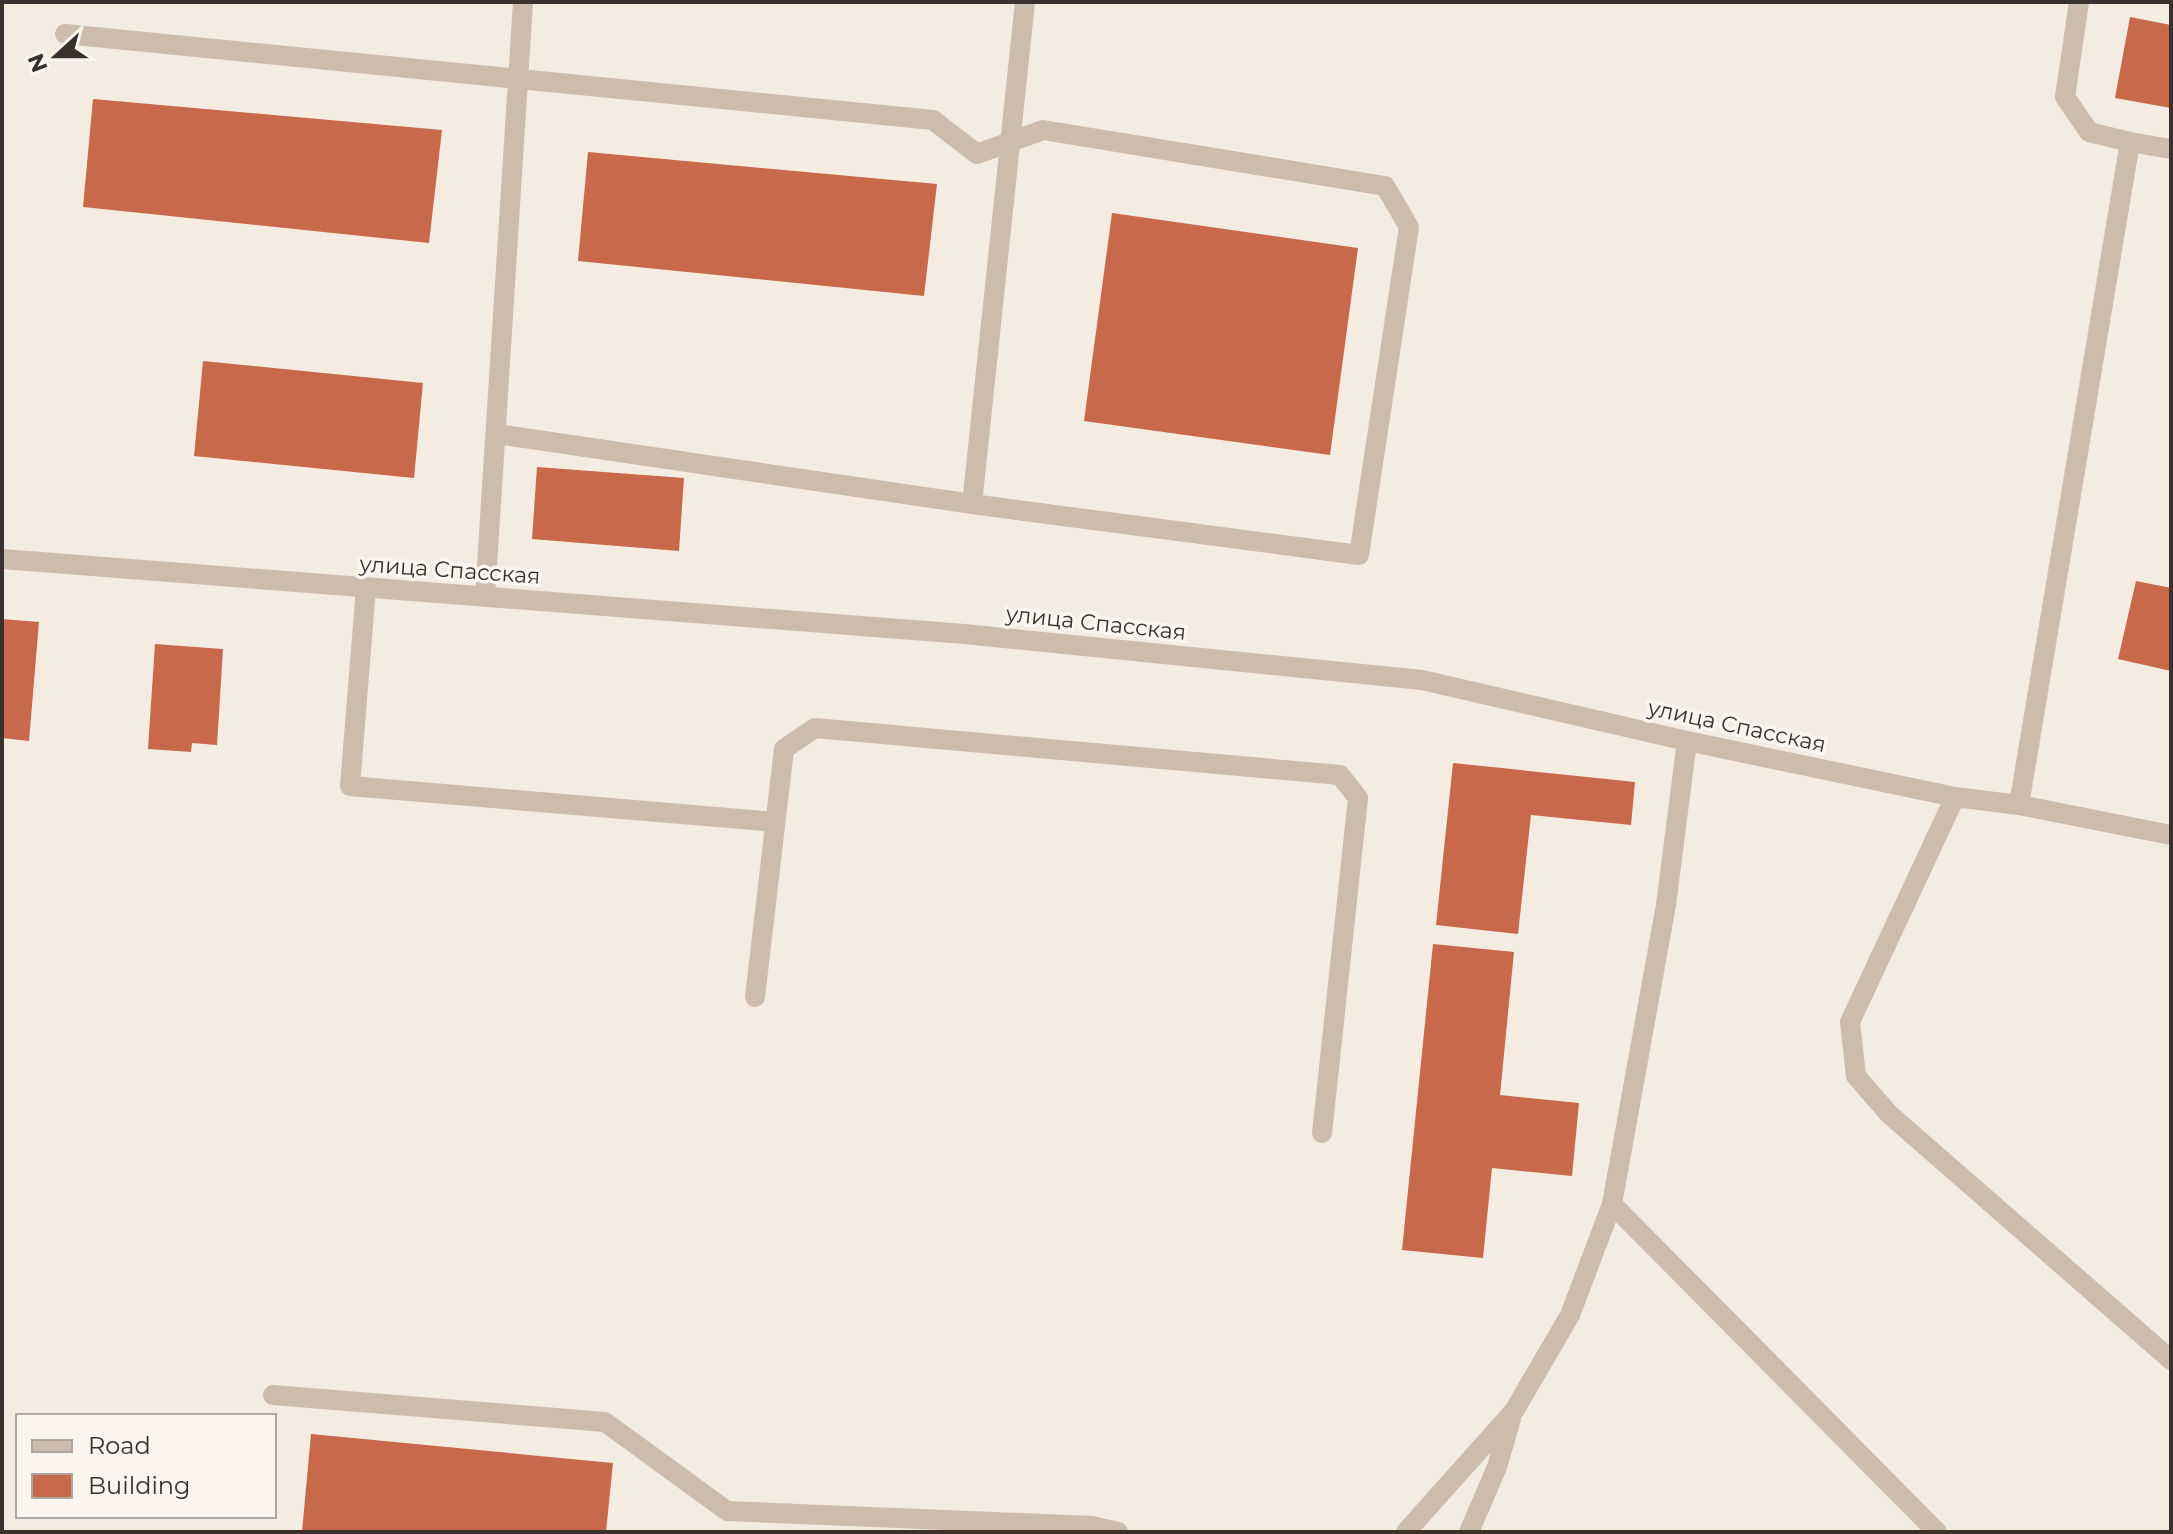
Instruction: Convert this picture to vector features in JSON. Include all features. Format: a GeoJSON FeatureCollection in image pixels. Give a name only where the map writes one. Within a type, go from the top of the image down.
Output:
{"type":"FeatureCollection","features":[{"type":"Feature","properties":{"kind":"street"},"geometry":{"type":"LineString","coordinates":[[485,597],[523,2]]}},
{"type":"Feature","properties":{"kind":"street"},"geometry":{"type":"LineString","coordinates":[[972,504],[1025,2]]}},
{"type":"Feature","properties":{"kind":"street"},"geometry":{"type":"LineString","coordinates":[[2079,2],[2065,97],[2089,132],[2171,149]]}},
{"type":"Feature","properties":{"kind":"street"},"geometry":{"type":"LineString","coordinates":[[65,34],[933,120],[977,154],[1043,130],[1385,186],[1409,227],[1359,555],[972,504],[497,434]]}},
{"type":"Feature","properties":{"kind":"street"},"geometry":{"type":"LineString","coordinates":[[2019,805],[2130,142]]}},
{"type":"Feature","properties":{"kind":"street","name":"улица Спасская"},"geometry":{"type":"LineString","coordinates":[[2,559],[964,634],[1422,680],[1687,741],[1955,797],[2019,805],[2171,835]]}},
{"type":"Feature","properties":{"kind":"street"},"geometry":{"type":"LineString","coordinates":[[366,588],[350,786],[775,822]]}},
{"type":"Feature","properties":{"kind":"street"},"geometry":{"type":"LineString","coordinates":[[755,997],[784,749],[815,728],[1340,775],[1358,798],[1322,1133]]}},
{"type":"Feature","properties":{"kind":"street"},"geometry":{"type":"LineString","coordinates":[[1406,1532],[1514,1411],[1570,1315],[1612,1204],[1666,905],[1687,741]]}},
{"type":"Feature","properties":{"kind":"street"},"geometry":{"type":"LineString","coordinates":[[1955,797],[1850,1022],[1856,1076],[1889,1114],[2171,1360]]}},
{"type":"Feature","properties":{"kind":"street"},"geometry":{"type":"LineString","coordinates":[[1612,1204],[1937,1532]]}},
{"type":"Feature","properties":{"kind":"street"},"geometry":{"type":"LineString","coordinates":[[273,1395],[605,1422],[727,1511],[1092,1526],[1118,1532]]}},
{"type":"Feature","properties":{"kind":"street"},"geometry":{"type":"LineString","coordinates":[[1469,1532],[1497,1467],[1514,1411]]}},
{"type":"Feature","properties":{"kind":"building"},"geometry":{"type":"Polygon","coordinates":[[[2130,17],[2171,25],[2171,108],[2115,98],[2130,17]]]}},
{"type":"Feature","properties":{"kind":"building"},"geometry":{"type":"Polygon","coordinates":[[[93,99],[442,130],[429,243],[83,207],[93,99]]]}},
{"type":"Feature","properties":{"kind":"building"},"geometry":{"type":"Polygon","coordinates":[[[588,152],[937,184],[924,296],[578,261],[588,152]]]}},
{"type":"Feature","properties":{"kind":"building"},"geometry":{"type":"Polygon","coordinates":[[[1112,213],[1358,248],[1330,455],[1084,421],[1112,213]]]}},
{"type":"Feature","properties":{"kind":"building"},"geometry":{"type":"Polygon","coordinates":[[[203,361],[423,383],[414,478],[194,456],[203,361]]]}},
{"type":"Feature","properties":{"kind":"building"},"geometry":{"type":"Polygon","coordinates":[[[537,467],[684,478],[679,551],[532,539],[537,467]]]}},
{"type":"Feature","properties":{"kind":"building"},"geometry":{"type":"Polygon","coordinates":[[[2136,581],[2171,588],[2171,671],[2118,659],[2136,581]]]}},
{"type":"Feature","properties":{"kind":"building"},"geometry":{"type":"Polygon","coordinates":[[[2,619],[39,622],[29,741],[2,738],[2,619]]]}},
{"type":"Feature","properties":{"kind":"building"},"geometry":{"type":"Polygon","coordinates":[[[155,644],[223,649],[217,745],[192,743],[191,752],[148,749],[155,644]]]}},
{"type":"Feature","properties":{"kind":"building"},"geometry":{"type":"Polygon","coordinates":[[[1453,763],[1635,782],[1631,825],[1531,815],[1518,934],[1436,925],[1453,763]]]}},
{"type":"Feature","properties":{"kind":"building"},"geometry":{"type":"Polygon","coordinates":[[[1433,944],[1514,952],[1500,1095],[1579,1103],[1572,1176],[1492,1168],[1483,1258],[1402,1250],[1433,944]]]}},
{"type":"Feature","properties":{"kind":"building"},"geometry":{"type":"Polygon","coordinates":[[[311,1434],[613,1463],[606,1532],[302,1532],[311,1434]]]}}]}
